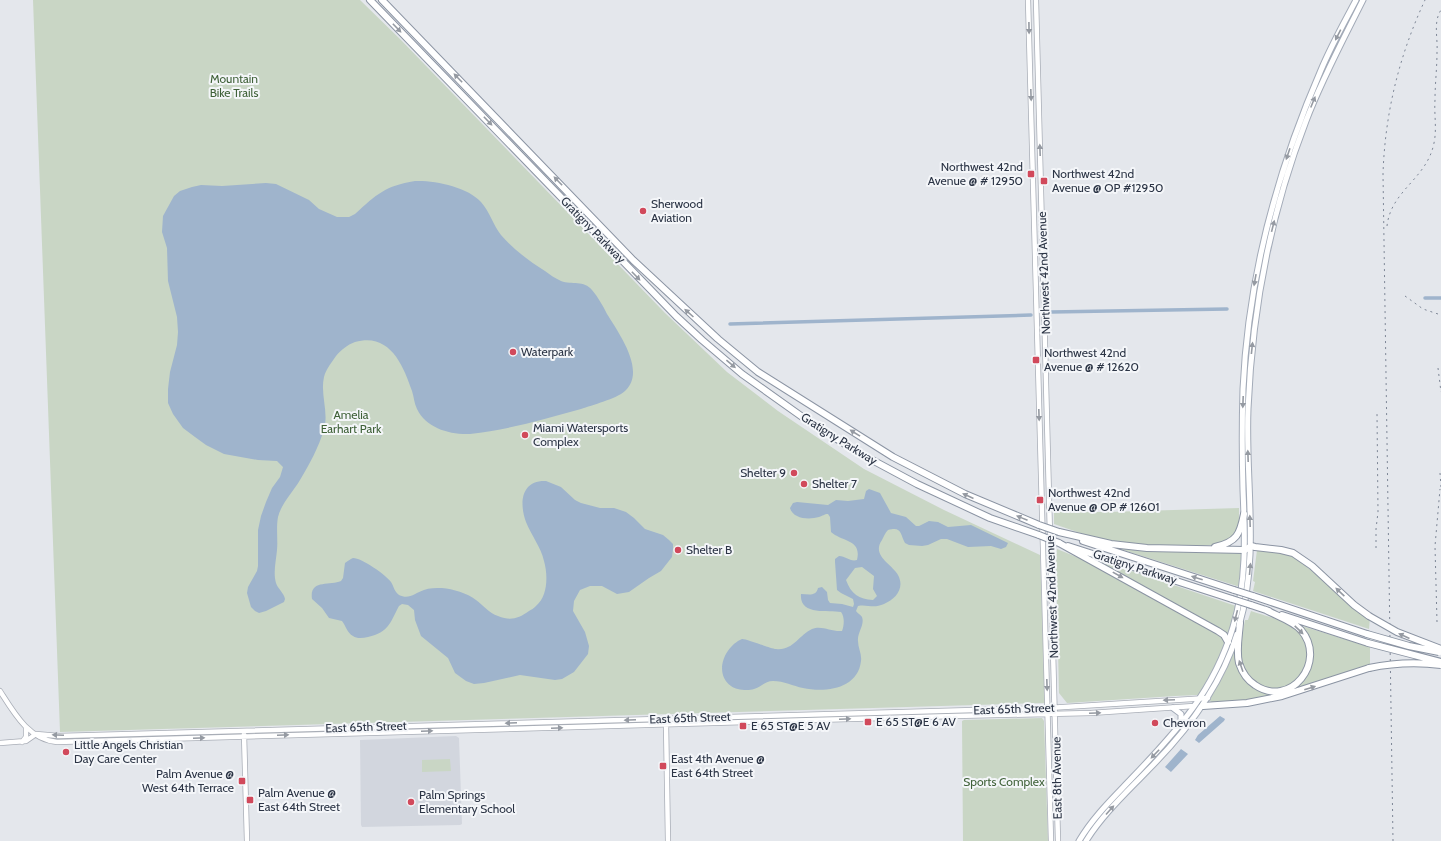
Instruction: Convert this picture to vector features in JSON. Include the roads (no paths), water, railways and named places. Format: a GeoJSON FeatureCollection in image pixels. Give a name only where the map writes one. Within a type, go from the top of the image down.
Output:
{"type":"FeatureCollection","features":[{"type":"Feature","properties":{"kind":"highway","name":"Gratigny Parkway"},"geometry":{"type":"LineString","coordinates":[[370,0],[676,316],[742,374],[808,421],[861,454],[917,484],[984,515],[1059,543],[1368,643],[1441,662]]}},
{"type":"Feature","properties":{"kind":"highway","name":"Gratigny Parkway"},"geometry":{"type":"LineString","coordinates":[[382,0],[633,260],[718,339],[758,372],[893,457],[965,494],[1039,525],[1086,542],[1367,634],[1441,653]]}},
{"type":"Feature","properties":{"kind":"highway"},"geometry":{"type":"LineString","coordinates":[[1206,549],[1224,545],[1235,538],[1239,532],[1244,514]]}},
{"type":"Feature","properties":{"kind":"highway"},"geometry":{"type":"LineString","coordinates":[[1059,532],[1111,544],[1152,549],[1248,548],[1281,550],[1300,557],[1316,569],[1354,605],[1369,616],[1397,632],[1441,649]]}},
{"type":"Feature","properties":{"kind":"highway"},"geometry":{"type":"LineString","coordinates":[[1059,543],[1218,631],[1224,635],[1228,642]]}},
{"type":"Feature","properties":{"kind":"highway"},"geometry":{"type":"LineString","coordinates":[[1240,623],[1238,649],[1241,670],[1249,681],[1266,690],[1276,692],[1286,690],[1300,680],[1307,670],[1311,655],[1309,646],[1305,636],[1299,629],[1266,610]]}},
{"type":"Feature","properties":{"kind":"highway"},"geometry":{"type":"LineString","coordinates":[[1203,706],[1246,703],[1275,697],[1300,691],[1369,668],[1386,664],[1404,663],[1441,665]]}},
{"type":"Feature","properties":{"kind":"main road","name":"Northwest 42nd Avenue"},"geometry":{"type":"LineString","coordinates":[[1028,0],[1048,708]]}},
{"type":"Feature","properties":{"kind":"main road","name":"Northwest 42nd Avenue"},"geometry":{"type":"LineString","coordinates":[[1036,0],[1056,715]]}},
{"type":"Feature","properties":{"kind":"main road"},"geometry":{"type":"LineString","coordinates":[[1079,841],[1091,822],[1181,725],[1200,698],[1215,672],[1233,627],[1248,548],[1244,514],[1242,445],[1244,382],[1249,323],[1259,261],[1273,204],[1296,130],[1322,67],[1356,0]]}},
{"type":"Feature","properties":{"kind":"main road"},"geometry":{"type":"LineString","coordinates":[[1086,841],[1101,820],[1175,741],[1203,706],[1234,644],[1248,588],[1248,447],[1250,384],[1255,323],[1266,257],[1282,192],[1306,119],[1328,69],[1362,0]]}},
{"type":"Feature","properties":{"kind":"main road"},"geometry":{"type":"LineString","coordinates":[[1030,56],[1038,56]]}},
{"type":"Feature","properties":{"kind":"main road"},"geometry":{"type":"LineString","coordinates":[[1033,190],[1041,189]]}},
{"type":"Feature","properties":{"kind":"main road"},"geometry":{"type":"LineString","coordinates":[[1034,227],[1042,226]]}},
{"type":"Feature","properties":{"kind":"main road"},"geometry":{"type":"LineString","coordinates":[[1039,392],[1047,392]]}},
{"type":"Feature","properties":{"kind":"main road"},"geometry":{"type":"LineString","coordinates":[[1041,470],[1049,470]]}},
{"type":"Feature","properties":{"kind":"main road","name":"East 65th Street"},"geometry":{"type":"LineString","coordinates":[[0,691],[18,719],[26,727],[44,739],[57,742],[968,716],[1056,715],[1203,706]]}},
{"type":"Feature","properties":{"kind":"main road","name":"East 65th Street"},"geometry":{"type":"LineString","coordinates":[[36,734],[57,736],[1056,708],[1208,698]]}},
{"type":"Feature","properties":{"kind":"main road","name":"East 8th Avenue"},"geometry":{"type":"LineString","coordinates":[[1048,708],[1051,841]]}},
{"type":"Feature","properties":{"kind":"main road"},"geometry":{"type":"LineString","coordinates":[[1173,708],[1181,714],[1181,725]]}},
{"type":"Feature","properties":{"kind":"main road","name":"East 8th Avenue"},"geometry":{"type":"LineString","coordinates":[[1056,715],[1058,841]]}},
{"type":"Feature","properties":{"kind":"main road"},"geometry":{"type":"LineString","coordinates":[[666,719],[668,841]]}},
{"type":"Feature","properties":{"kind":"main road"},"geometry":{"type":"LineString","coordinates":[[22,742],[26,737],[26,727]]}},
{"type":"Feature","properties":{"kind":"main road"},"geometry":{"type":"LineString","coordinates":[[244,731],[247,841]]}},
{"type":"Feature","properties":{"kind":"main road"},"geometry":{"type":"LineString","coordinates":[[0,742],[22,742],[30,739],[36,734]]}},
{"type":"Feature","properties":{"kind":"main road"},"geometry":{"type":"LineString","coordinates":[[1050,789],[1058,789]]}},
{"type":"Feature","properties":{"kind":"water"},"geometry":{"type":"Polygon","coordinates":[[[415,181],[441,183],[468,192],[481,202],[501,235],[533,263],[561,281],[582,284],[589,287],[618,331],[628,352],[632,363],[633,373],[631,383],[625,391],[616,397],[581,409],[498,430],[462,434],[447,432],[432,426],[421,416],[416,407],[412,391],[399,361],[386,346],[367,340],[355,342],[347,346],[336,356],[324,377],[323,390],[326,416],[324,429],[314,456],[297,485],[284,503],[278,517],[275,579],[285,599],[284,602],[259,613],[251,607],[247,593],[248,587],[257,571],[258,566],[258,530],[261,516],[272,488],[280,477],[283,467],[277,461],[258,460],[224,454],[206,445],[183,428],[173,414],[168,403],[168,389],[170,372],[177,345],[178,332],[177,317],[168,281],[167,248],[162,232],[163,216],[174,196],[180,191],[192,187],[201,185],[222,186],[266,183],[276,184],[309,200],[319,209],[337,217],[349,217],[355,214],[369,201],[389,188],[415,181]]]}},
{"type":"Feature","properties":{"kind":"water"},"geometry":{"type":"Polygon","coordinates":[[[546,481],[561,487],[575,500],[581,503],[600,508],[614,508],[626,512],[645,529],[663,535],[673,544],[672,557],[661,571],[629,592],[617,594],[602,586],[590,586],[580,590],[574,601],[573,611],[585,632],[589,646],[588,654],[574,672],[562,679],[555,680],[520,675],[474,684],[466,681],[455,673],[448,658],[421,636],[415,620],[414,610],[408,605],[402,604],[399,606],[391,622],[385,629],[375,635],[358,638],[349,633],[342,621],[329,618],[322,608],[312,599],[312,593],[314,588],[317,586],[341,581],[343,578],[345,563],[353,558],[368,564],[379,571],[391,582],[399,595],[406,597],[428,589],[446,589],[468,595],[498,616],[510,619],[521,616],[540,602],[546,585],[543,556],[530,532],[524,515],[524,494],[531,484],[546,481]]]}},
{"type":"Feature","properties":{"kind":"water"},"geometry":{"type":"Polygon","coordinates":[[[869,489],[880,493],[891,513],[906,517],[916,526],[929,521],[938,522],[948,527],[971,525],[1008,543],[1006,547],[1001,549],[991,546],[968,547],[947,539],[941,539],[922,546],[909,545],[905,543],[898,530],[888,530],[879,546],[879,551],[898,575],[900,580],[900,589],[896,596],[884,604],[877,606],[858,606],[856,611],[863,620],[858,638],[861,661],[859,670],[854,678],[839,687],[821,690],[803,688],[777,681],[768,682],[751,690],[739,689],[731,686],[726,681],[723,674],[723,660],[731,647],[742,639],[776,649],[782,649],[787,648],[812,629],[823,628],[834,631],[842,631],[844,622],[841,612],[809,609],[802,601],[801,594],[814,594],[818,588],[822,587],[827,592],[830,603],[853,607],[853,599],[837,590],[835,559],[839,556],[857,560],[857,548],[850,542],[831,532],[830,517],[828,514],[815,518],[802,518],[794,514],[790,508],[793,503],[797,502],[828,505],[836,500],[848,501],[864,499],[866,491],[869,489]],[[862,567],[855,568],[846,580],[850,589],[856,595],[873,600],[877,596],[873,589],[874,576],[862,567]]]}},
{"type":"Feature","properties":{"kind":"water"},"geometry":{"type":"Polygon","coordinates":[[[1220,716],[1225,719],[1224,721],[1199,743],[1195,740],[1198,735],[1220,716]]]}},
{"type":"Feature","properties":{"kind":"water"},"geometry":{"type":"Polygon","coordinates":[[[1181,749],[1188,754],[1171,772],[1165,767],[1181,749]]]}},
{"type":"Feature","properties":{"kind":"waterway"},"geometry":{"type":"LineString","coordinates":[[1425,298],[1441,298]]}},
{"type":"Feature","properties":{"kind":"waterway"},"geometry":{"type":"LineString","coordinates":[[1051,312],[1227,309]]}},
{"type":"Feature","properties":{"kind":"waterway"},"geometry":{"type":"LineString","coordinates":[[730,324],[1031,315]]}},
{"type":"Feature","properties":{"kind":"railway"},"geometry":{"type":"LineString","coordinates":[[1393,841],[1383,174],[1384,151],[1390,107],[1395,85],[1408,42],[1425,0]]}},
{"type":"Feature","properties":{"kind":"railway"},"geometry":{"type":"LineString","coordinates":[[1387,226],[1395,203],[1424,166],[1434,143],[1437,58],[1436,25],[1441,10]]}},
{"type":"Feature","properties":{"kind":"railway"},"geometry":{"type":"LineString","coordinates":[[1405,296],[1423,309],[1441,315]]}},
{"type":"Feature","properties":{"kind":"railway"},"geometry":{"type":"LineString","coordinates":[[1438,368],[1441,392]]}},
{"type":"Feature","properties":{"kind":"railway"},"geometry":{"type":"LineString","coordinates":[[1376,548],[1378,512],[1377,413]]}},
{"type":"Feature","properties":{"kind":"railway"},"geometry":{"type":"LineString","coordinates":[[1440,473],[1441,487]]}},
{"type":"Feature","properties":{"kind":"railway"},"geometry":{"type":"LineString","coordinates":[[1437,622],[1435,546],[1440,489]]}},
{"type":"Feature","properties":{"kind":"place","name":"Northwest 42nd Avenue @ # 12950"},"geometry":{"type":"Point","coordinates":[1031,174]}},
{"type":"Feature","properties":{"kind":"place","name":"Northwest 42nd Avenue @ OP #12950"},"geometry":{"type":"Point","coordinates":[1044,181]}},
{"type":"Feature","properties":{"kind":"place","name":"Sherwood Aviation"},"geometry":{"type":"Point","coordinates":[643,211]}},
{"type":"Feature","properties":{"kind":"place","name":"Waterpark"},"geometry":{"type":"Point","coordinates":[513,352]}},
{"type":"Feature","properties":{"kind":"place","name":"Northwest 42nd Avenue @ # 12620"},"geometry":{"type":"Point","coordinates":[1036,360]}},
{"type":"Feature","properties":{"kind":"place","name":"Miami Watersports Complex"},"geometry":{"type":"Point","coordinates":[525,435]}},
{"type":"Feature","properties":{"kind":"place","name":"Shelter 9"},"geometry":{"type":"Point","coordinates":[794,473]}},
{"type":"Feature","properties":{"kind":"place","name":"Shelter 7"},"geometry":{"type":"Point","coordinates":[804,484]}},
{"type":"Feature","properties":{"kind":"place","name":"Northwest 42nd Avenue @ OP # 12601"},"geometry":{"type":"Point","coordinates":[1040,500]}},
{"type":"Feature","properties":{"kind":"place","name":"Shelter B"},"geometry":{"type":"Point","coordinates":[678,550]}},
{"type":"Feature","properties":{"kind":"place","name":"E 65 ST@E 6 AV"},"geometry":{"type":"Point","coordinates":[868,722]}},
{"type":"Feature","properties":{"kind":"place","name":"Chevron"},"geometry":{"type":"Point","coordinates":[1155,723]}},
{"type":"Feature","properties":{"kind":"place","name":"E 65 ST@E 5 AV"},"geometry":{"type":"Point","coordinates":[743,726]}},
{"type":"Feature","properties":{"kind":"place","name":"Little Angels Christian Day Care Center"},"geometry":{"type":"Point","coordinates":[66,752]}},
{"type":"Feature","properties":{"kind":"place","name":"East 4th Avenue @ East 64th Street"},"geometry":{"type":"Point","coordinates":[663,766]}},
{"type":"Feature","properties":{"kind":"place","name":"Palm Avenue @ West 64th Terrace"},"geometry":{"type":"Point","coordinates":[242,781]}},
{"type":"Feature","properties":{"kind":"place","name":"Palm Avenue @ East 64th Street"},"geometry":{"type":"Point","coordinates":[250,800]}},
{"type":"Feature","properties":{"kind":"place","name":"Palm Springs Elementary School"},"geometry":{"type":"Point","coordinates":[411,802]}},
{"type":"Feature","properties":{"kind":"park label","name":"Mountain Bike Trails"},"geometry":{"type":"Point","coordinates":[234,86]}},
{"type":"Feature","properties":{"kind":"park label","name":"Amelia Earhart Park"},"geometry":{"type":"Point","coordinates":[351,422]}},
{"type":"Feature","properties":{"kind":"park label","name":"Sports Complex"},"geometry":{"type":"Point","coordinates":[1004,782]}}]}
